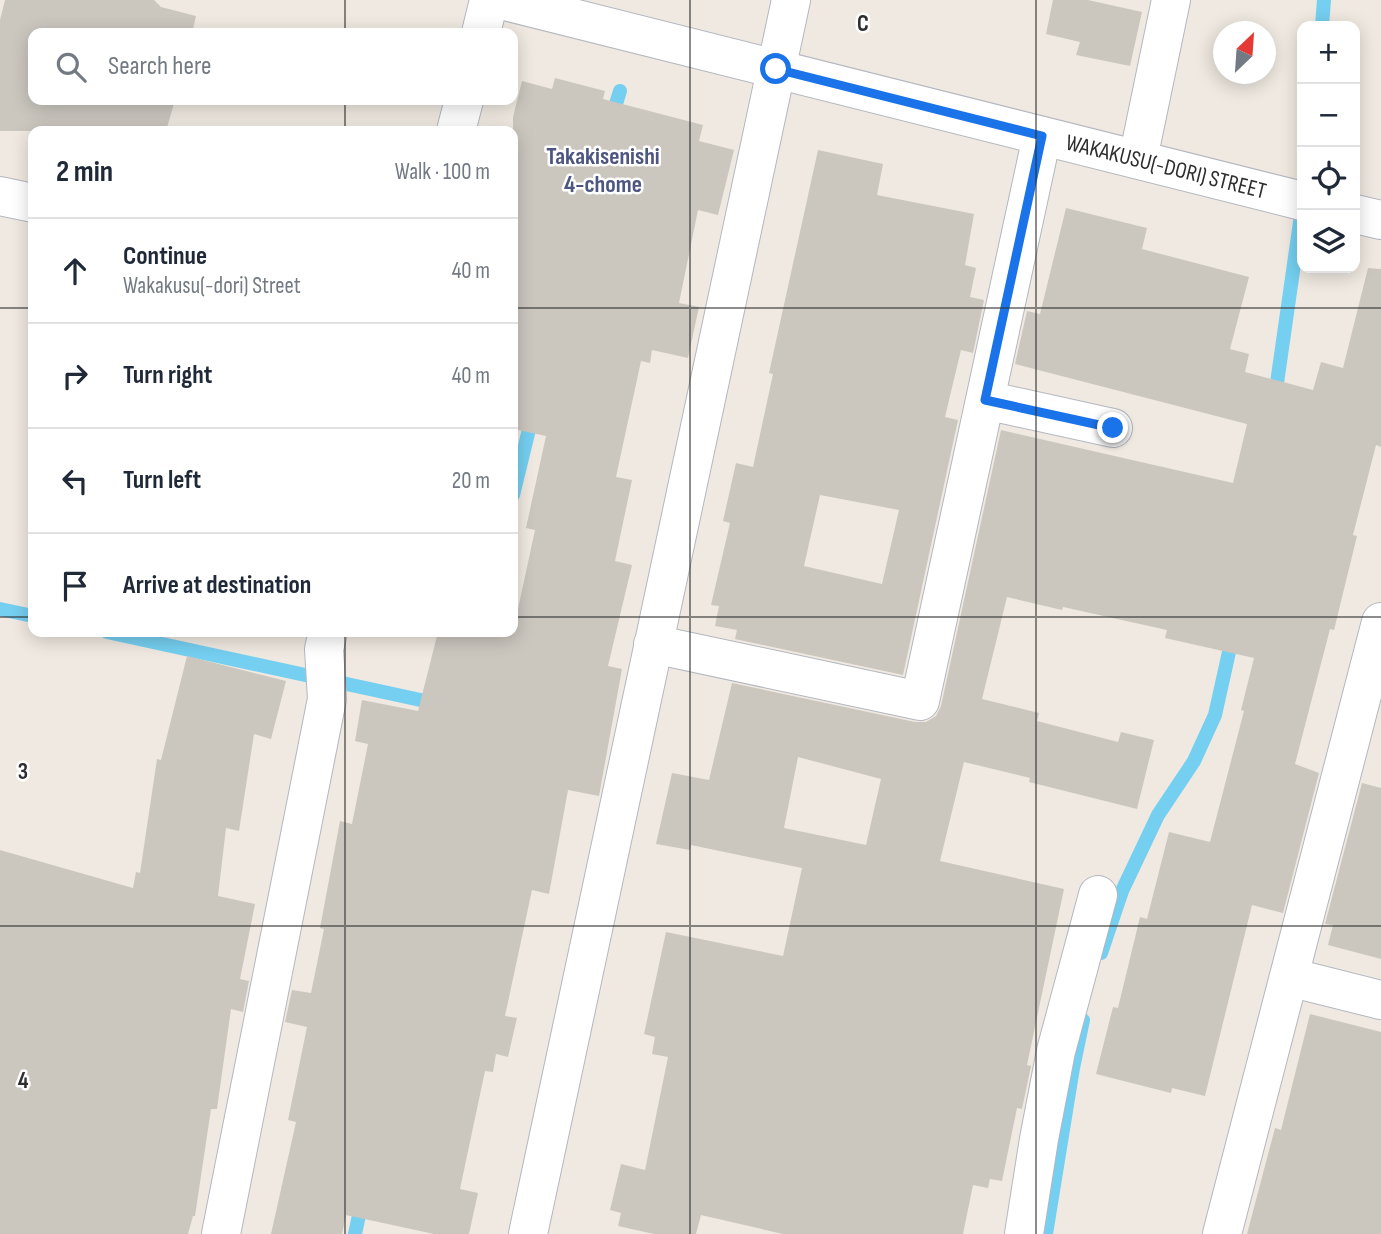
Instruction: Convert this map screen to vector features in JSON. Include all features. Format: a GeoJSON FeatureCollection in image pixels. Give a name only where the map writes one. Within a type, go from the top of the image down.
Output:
{"type":"FeatureCollection","features":[{"type":"Feature","properties":{"kind":"street"},"geometry":{"type":"LineString","coordinates":[[482,28],[489,0]]}},
{"type":"Feature","properties":{"kind":"street","name":"WAKAKUSU(-DORI) STREET"},"geometry":{"type":"LineString","coordinates":[[501,0],[1293,198]]}},
{"type":"Feature","properties":{"kind":"street"},"geometry":{"type":"LineString","coordinates":[[528,1234],[791,0]]}},
{"type":"Feature","properties":{"kind":"street"},"geometry":{"type":"LineString","coordinates":[[1138,159],[1171,0]]}},
{"type":"Feature","properties":{"kind":"street"},"geometry":{"type":"LineString","coordinates":[[457,126],[463,105]]}},
{"type":"Feature","properties":{"kind":"street"},"geometry":{"type":"LineString","coordinates":[[653,644],[920,701],[1042,136]]}},
{"type":"Feature","properties":{"kind":"street"},"geometry":{"type":"LineString","coordinates":[[0,196],[28,202]]}},
{"type":"Feature","properties":{"kind":"street"},"geometry":{"type":"LineString","coordinates":[[1360,215],[1381,220]]}},
{"type":"Feature","properties":{"kind":"street"},"geometry":{"type":"LineString","coordinates":[[985,400],[1113,428]]}},
{"type":"Feature","properties":{"kind":"street"},"geometry":{"type":"LineString","coordinates":[[1222,1234],[1381,622]]}},
{"type":"Feature","properties":{"kind":"street"},"geometry":{"type":"LineString","coordinates":[[221,1234],[327,699],[326,640]]}},
{"type":"Feature","properties":{"kind":"street"},"geometry":{"type":"LineString","coordinates":[[1024,1234],[1038,1139],[1056,1051],[1098,895]]}},
{"type":"Feature","properties":{"kind":"street"},"geometry":{"type":"LineString","coordinates":[[1289,977],[1381,1000]]}},
{"type":"Feature","properties":{"kind":"building"},"geometry":{"type":"Polygon","coordinates":[[[5,0],[154,0],[161,7],[196,16],[193,28],[28,28],[28,105],[174,105],[167,126],[28,126],[28,131],[0,131],[0,20],[5,0]]]}},
{"type":"Feature","properties":{"kind":"building"},"geometry":{"type":"Polygon","coordinates":[[[1053,0],[1088,0],[1142,12],[1130,66],[1076,55],[1080,42],[1046,34],[1053,0]]]}},
{"type":"Feature","properties":{"kind":"building"},"geometry":{"type":"Polygon","coordinates":[[[555,78],[605,91],[603,99],[703,125],[699,141],[734,150],[718,215],[698,210],[679,303],[699,307],[688,358],[652,350],[650,363],[641,361],[616,477],[632,480],[615,561],[632,565],[608,666],[622,669],[599,796],[568,790],[549,894],[532,890],[505,1016],[517,1018],[508,1057],[496,1054],[493,1072],[485,1071],[460,1189],[478,1193],[469,1234],[434,1234],[346,1215],[342,1234],[271,1234],[296,1122],[288,1120],[307,1027],[285,1022],[292,990],[311,993],[324,929],[320,928],[340,821],[352,824],[368,744],[355,741],[362,700],[418,711],[437,637],[518,637],[518,609],[535,530],[526,528],[546,436],[518,430],[518,126],[513,126],[513,117],[522,81],[552,89],[555,78]]]}},
{"type":"Feature","properties":{"kind":"building"},"geometry":{"type":"Polygon","coordinates":[[[818,150],[883,164],[877,195],[974,214],[965,265],[976,268],[970,297],[984,300],[973,353],[961,350],[945,417],[958,420],[903,675],[735,639],[737,630],[715,626],[719,606],[711,605],[730,523],[723,521],[736,463],[753,467],[773,374],[769,373],[818,150]],[[820,495],[804,566],[882,584],[899,510],[820,495]]]}},
{"type":"Feature","properties":{"kind":"building"},"geometry":{"type":"Polygon","coordinates":[[[1066,208],[1147,228],[1142,249],[1249,277],[1230,349],[1249,354],[1245,372],[1313,390],[1321,362],[1343,368],[1368,268],[1381,269],[1381,447],[1376,445],[1353,535],[1357,536],[1334,630],[1330,629],[1295,764],[1319,773],[1283,913],[1252,905],[1205,1096],[1172,1088],[1171,1093],[1096,1074],[1113,1007],[1118,1008],[1140,917],[1147,919],[1169,832],[1210,842],[1244,711],[1241,710],[1254,658],[1165,638],[1167,630],[1007,597],[982,699],[1039,713],[1037,721],[1118,742],[1121,732],[1154,740],[1137,809],[1029,782],[1030,778],[964,762],[940,861],[1064,889],[1027,1065],[1031,1066],[1022,1109],[1017,1108],[1002,1181],[990,1179],[988,1188],[973,1185],[963,1234],[783,1234],[701,1215],[696,1234],[654,1234],[618,1226],[621,1213],[610,1210],[621,1164],[645,1170],[668,1057],[652,1054],[655,1037],[644,1034],[666,932],[783,956],[802,868],[691,845],[690,850],[656,844],[672,773],[709,780],[732,683],[915,722],[926,722],[936,716],[941,706],[1001,430],[1233,483],[1247,424],[1015,364],[1027,311],[1040,314],[1066,208]],[[798,757],[784,828],[866,845],[881,779],[798,757]]]}},
{"type":"Feature","properties":{"kind":"building"},"geometry":{"type":"Polygon","coordinates":[[[187,656],[286,681],[271,739],[254,734],[239,831],[226,828],[218,896],[255,904],[240,979],[249,981],[243,1012],[231,1009],[217,1109],[211,1109],[195,1216],[188,1234],[0,1234],[0,850],[133,888],[136,872],[140,873],[157,759],[161,760],[187,656]]]}},
{"type":"Feature","properties":{"kind":"building"},"geometry":{"type":"Polygon","coordinates":[[[1362,783],[1381,788],[1381,959],[1328,945],[1333,925],[1325,924],[1362,783]]]}},
{"type":"Feature","properties":{"kind":"building"},"geometry":{"type":"Polygon","coordinates":[[[1310,1014],[1381,1032],[1381,1234],[1247,1234],[1275,1128],[1281,1130],[1310,1014]]]}},
{"type":"Feature","properties":{"kind":"waterway"},"geometry":{"type":"LineString","coordinates":[[1322,21],[1324,0]]}},
{"type":"Feature","properties":{"kind":"waterway"},"geometry":{"type":"LineString","coordinates":[[611,120],[620,91]]}},
{"type":"Feature","properties":{"kind":"waterway"},"geometry":{"type":"LineString","coordinates":[[1275,397],[1302,210]]}},
{"type":"Feature","properties":{"kind":"waterway"},"geometry":{"type":"LineString","coordinates":[[518,474],[533,413]]}},
{"type":"Feature","properties":{"kind":"waterway"},"geometry":{"type":"LineString","coordinates":[[0,609],[28,615]]}},
{"type":"Feature","properties":{"kind":"waterway"},"geometry":{"type":"LineString","coordinates":[[1101,953],[1122,891],[1158,815],[1194,761],[1215,715],[1233,634]]}},
{"type":"Feature","properties":{"kind":"waterway"},"geometry":{"type":"LineString","coordinates":[[130,637],[439,704]]}},
{"type":"Feature","properties":{"kind":"waterway"},"geometry":{"type":"LineString","coordinates":[[1046,1234],[1083,1020]]}},
{"type":"Feature","properties":{"kind":"waterway"},"geometry":{"type":"LineString","coordinates":[[355,1234],[362,1201]]}},
{"type":"Feature","properties":{"kind":"district","name":"Takakisenishi 4-chome"},"geometry":{"type":"Point","coordinates":[603,170]}},
{"type":"Feature","properties":{"kind":"route"},"geometry":{"type":"LineString","coordinates":[[776,69],[1042,136],[985,400],[1113,428]]}}]}
